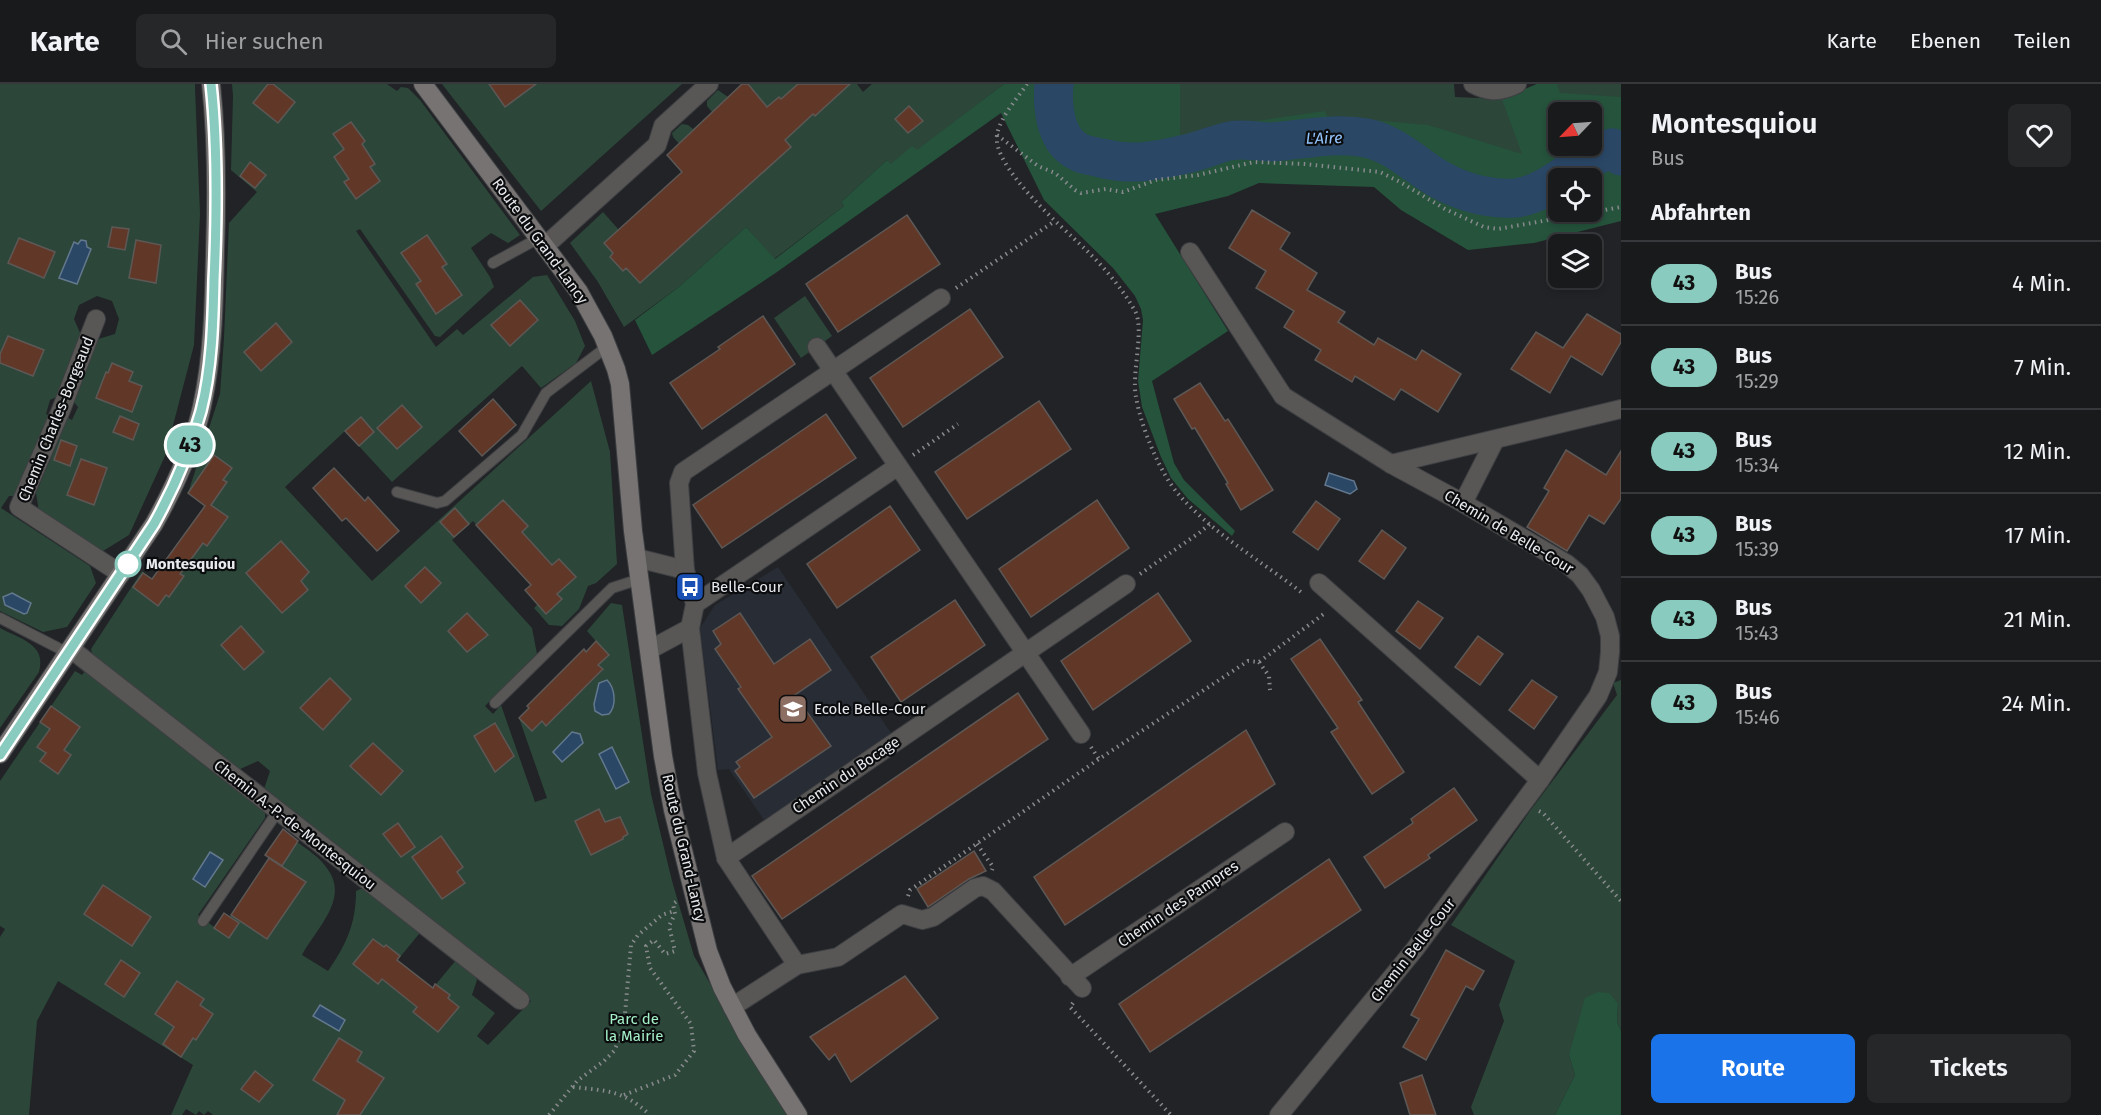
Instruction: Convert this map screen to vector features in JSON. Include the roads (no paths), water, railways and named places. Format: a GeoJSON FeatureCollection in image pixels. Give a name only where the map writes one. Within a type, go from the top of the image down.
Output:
{"type":"FeatureCollection","features":[{"type":"Feature","properties":{"kind":"street"},"geometry":{"type":"LineString","coordinates":[[0,754],[121,574],[167,500],[194,434],[206,384],[213,329],[217,204],[211,84]]}},
{"type":"Feature","properties":{"kind":"street","name":"Route du Grand-Lancy"},"geometry":{"type":"LineString","coordinates":[[423,84],[579,292],[608,346],[620,384],[637,558],[651,649],[663,756],[680,842],[708,951],[722,987],[747,1035],[798,1115]]}},
{"type":"Feature","properties":{"kind":"street"},"geometry":{"type":"LineString","coordinates":[[542,242],[657,145],[663,126],[709,84]]}},
{"type":"Feature","properties":{"kind":"street"},"geometry":{"type":"LineString","coordinates":[[1473,84],[1483,89],[1498,91],[1517,84]]}},
{"type":"Feature","properties":{"kind":"street","name":"Chemin de Belle-Cour"},"geometry":{"type":"LineString","coordinates":[[1190,252],[1283,396],[1391,464],[1567,564],[1580,575],[1591,590],[1605,616],[1610,636],[1608,672],[1598,696],[1540,780]]}},
{"type":"Feature","properties":{"kind":"street"},"geometry":{"type":"LineString","coordinates":[[732,1007],[797,965],[726,858],[721,841],[707,773],[690,628],[695,604],[685,570],[679,483],[683,472],[941,298]]}},
{"type":"Feature","properties":{"kind":"street","name":"Chemin Charles-Borgeaud"},"geometry":{"type":"LineString","coordinates":[[96,319],[61,410],[19,507],[121,574]]}},
{"type":"Feature","properties":{"kind":"street"},"geometry":{"type":"LineString","coordinates":[[817,347],[1081,734]]}},
{"type":"Feature","properties":{"kind":"street"},"geometry":{"type":"LineString","coordinates":[[1391,464],[1621,409]]}},
{"type":"Feature","properties":{"kind":"street"},"geometry":{"type":"LineString","coordinates":[[1463,503],[1495,440]]}},
{"type":"Feature","properties":{"kind":"street"},"geometry":{"type":"LineString","coordinates":[[695,604],[898,466]]}},
{"type":"Feature","properties":{"kind":"street"},"geometry":{"type":"LineString","coordinates":[[637,558],[685,570]]}},
{"type":"Feature","properties":{"kind":"street"},"geometry":{"type":"LineString","coordinates":[[1319,583],[1540,780]]}},
{"type":"Feature","properties":{"kind":"street","name":"Chemin du Bocage"},"geometry":{"type":"LineString","coordinates":[[726,858],[1126,584]]}},
{"type":"Feature","properties":{"kind":"street"},"geometry":{"type":"LineString","coordinates":[[651,649],[690,628]]}},
{"type":"Feature","properties":{"kind":"street","name":"Chemin A.-P.-de-Montesquiou"},"geometry":{"type":"LineString","coordinates":[[69,651],[520,1000]]}},
{"type":"Feature","properties":{"kind":"street","name":"Chemin Belle-Cour"},"geometry":{"type":"LineString","coordinates":[[1280,1115],[1415,949],[1540,780]]}},
{"type":"Feature","properties":{"kind":"street","name":"Chemin des Pampres"},"geometry":{"type":"LineString","coordinates":[[797,965],[838,957],[902,914],[922,920],[933,917],[975,888],[983,886],[993,891],[1076,982],[1285,832]]}},
{"type":"Feature","properties":{"kind":"lane"},"geometry":{"type":"LineString","coordinates":[[493,263],[542,242]]}},
{"type":"Feature","properties":{"kind":"lane"},"geometry":{"type":"LineString","coordinates":[[397,492],[437,503],[445,501],[522,435],[546,393],[608,346]]}},
{"type":"Feature","properties":{"kind":"lane"},"geometry":{"type":"LineString","coordinates":[[495,703],[612,588],[640,579]]}},
{"type":"Feature","properties":{"kind":"lane"},"geometry":{"type":"LineString","coordinates":[[0,618],[69,651]]}},
{"type":"Feature","properties":{"kind":"lane"},"geometry":{"type":"LineString","coordinates":[[203,921],[278,811]]}},
{"type":"Feature","properties":{"kind":"water"},"geometry":{"type":"Polygon","coordinates":[[[81,240],[86,241],[87,247],[91,249],[77,284],[59,278],[74,242],[78,244],[81,240]]]}},
{"type":"Feature","properties":{"kind":"water"},"geometry":{"type":"Polygon","coordinates":[[[1329,473],[1354,481],[1357,489],[1350,494],[1325,485],[1329,473]]]}},
{"type":"Feature","properties":{"kind":"water"},"geometry":{"type":"Polygon","coordinates":[[[12,593],[31,603],[27,613],[24,614],[5,605],[3,597],[12,593]]]}},
{"type":"Feature","properties":{"kind":"water"},"geometry":{"type":"Polygon","coordinates":[[[607,680],[612,687],[614,701],[609,714],[602,715],[595,711],[594,704],[599,683],[607,680]]]}},
{"type":"Feature","properties":{"kind":"water"},"geometry":{"type":"Polygon","coordinates":[[[572,732],[580,734],[583,743],[562,762],[553,752],[572,732]]]}},
{"type":"Feature","properties":{"kind":"water"},"geometry":{"type":"Polygon","coordinates":[[[612,747],[629,782],[616,789],[599,754],[612,747]]]}},
{"type":"Feature","properties":{"kind":"water"},"geometry":{"type":"Polygon","coordinates":[[[210,852],[223,860],[205,887],[193,879],[210,852]]]}},
{"type":"Feature","properties":{"kind":"water"},"geometry":{"type":"Polygon","coordinates":[[[320,1005],[345,1020],[339,1031],[313,1016],[320,1005]]]}},
{"type":"Feature","properties":{"kind":"waterway","name":"L'Aire"},"geometry":{"type":"LineString","coordinates":[[1054,84],[1057,122],[1060,132],[1071,147],[1087,155],[1123,162],[1154,160],[1192,153],[1235,140],[1271,142],[1354,136],[1383,143],[1439,179],[1470,193],[1515,198],[1552,184],[1588,160],[1612,148],[1621,156]]}},
{"type":"Feature","properties":{"kind":"place","name":"Montesquiou"},"geometry":{"type":"Point","coordinates":[128,564]}},
{"type":"Feature","properties":{"kind":"place","name":"Belle-Cour"},"geometry":{"type":"Point","coordinates":[690,587]}},
{"type":"Feature","properties":{"kind":"place","name":"Ecole Belle-Cour"},"geometry":{"type":"Point","coordinates":[793,709]}},
{"type":"Feature","properties":{"kind":"park label","name":"Parc de la Mairie"},"geometry":{"type":"Point","coordinates":[634,1028]}}]}
